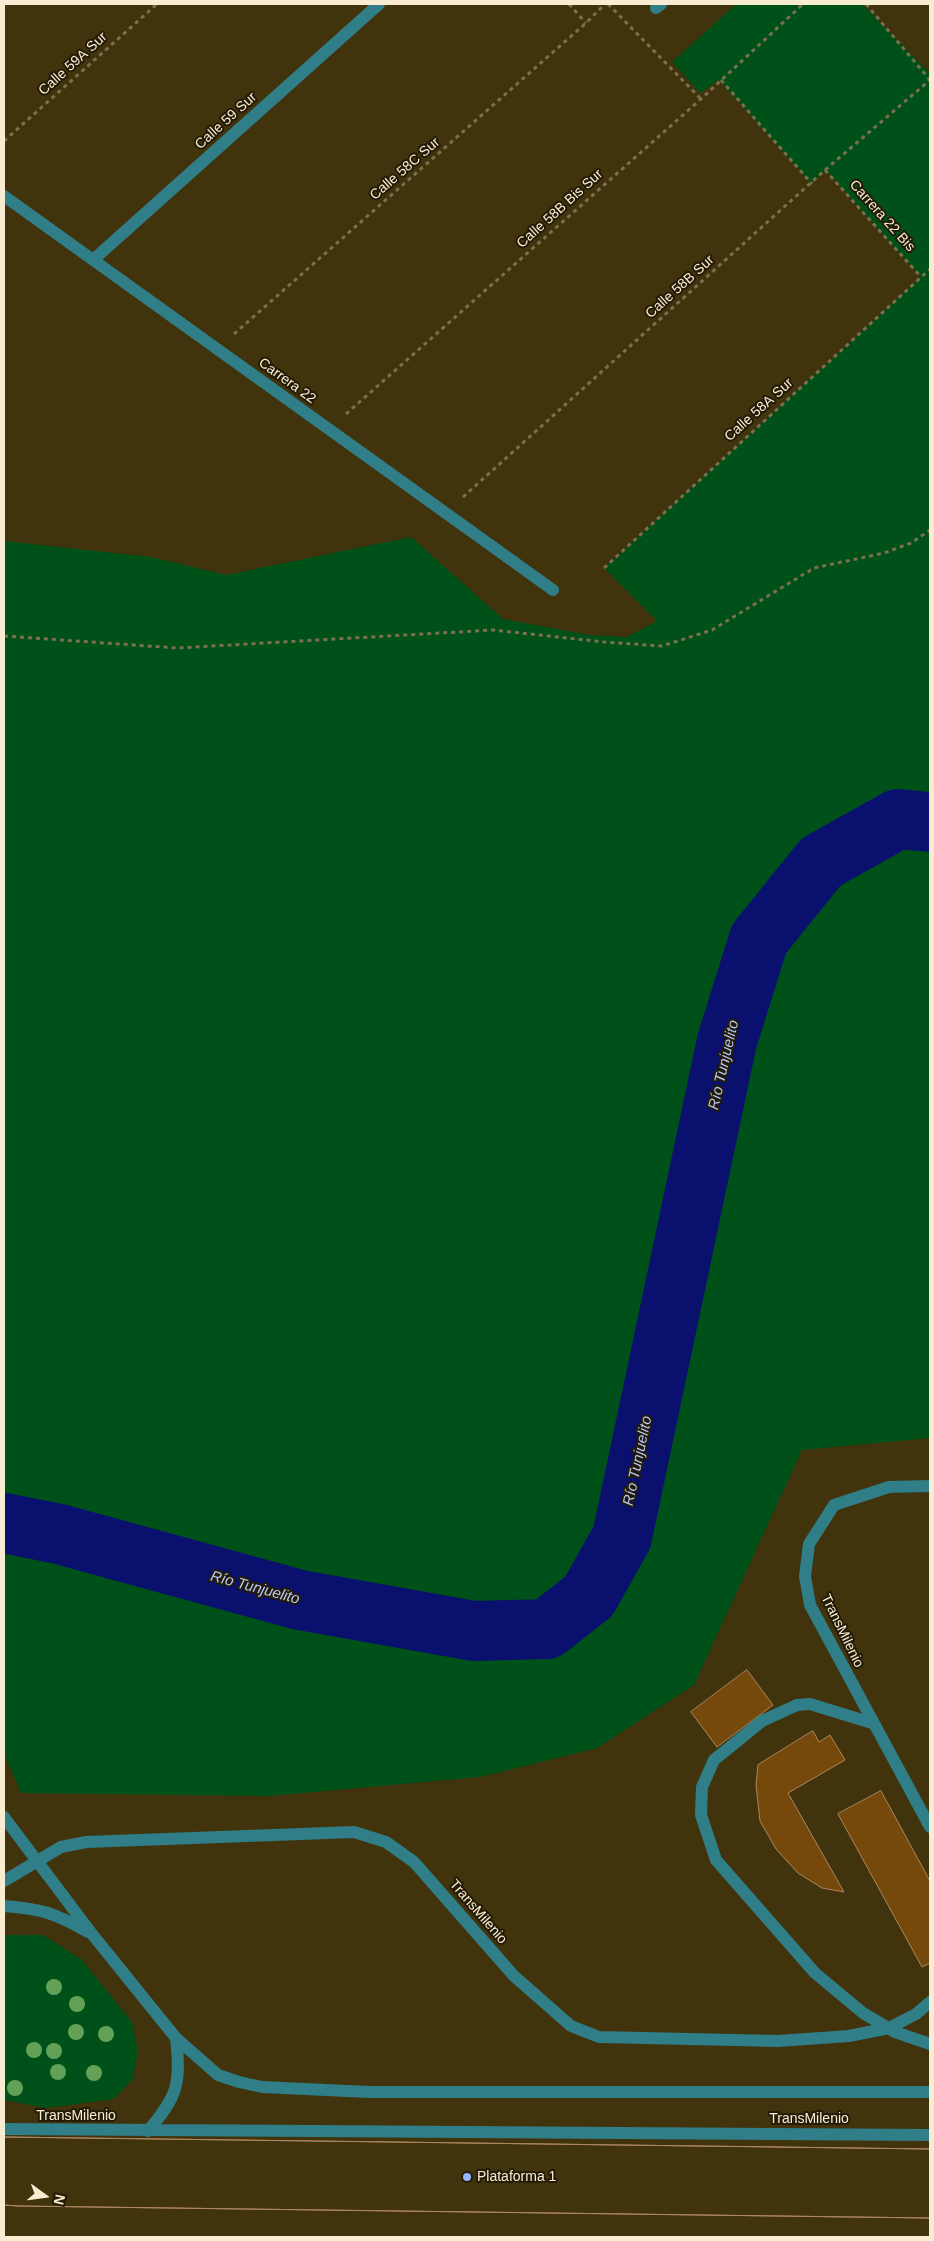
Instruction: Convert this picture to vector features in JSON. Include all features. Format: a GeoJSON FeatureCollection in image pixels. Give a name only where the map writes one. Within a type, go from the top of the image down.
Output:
{"type":"FeatureCollection","features":[{"type":"Feature","properties":{"kind":"street","name":"Calle 59 Sur"},"geometry":{"type":"LineString","coordinates":[[93,260],[379,4]]}},
{"type":"Feature","properties":{"kind":"street","name":"Carrera 22"},"geometry":{"type":"LineString","coordinates":[[4,196],[553,590]]}},
{"type":"Feature","properties":{"kind":"street","name":"TransMilenio"},"geometry":{"type":"LineString","coordinates":[[930,1486],[889,1487],[834,1504],[809,1544],[804,1576],[810,1605],[872,1723],[930,1827]]}},
{"type":"Feature","properties":{"kind":"street"},"geometry":{"type":"LineString","coordinates":[[872,1723],[810,1704],[797,1704],[762,1721],[714,1760],[702,1787],[701,1815],[716,1860],[742,1892],[815,1973],[863,2013],[889,2028],[930,2044]]}},
{"type":"Feature","properties":{"kind":"street","name":"TransMilenio"},"geometry":{"type":"LineString","coordinates":[[4,1817],[92,1934],[176,2038],[218,2075],[238,2082],[262,2087],[369,2092],[930,2092]]}},
{"type":"Feature","properties":{"kind":"street","name":"TransMilenio"},"geometry":{"type":"LineString","coordinates":[[4,1881],[36,1860],[61,1847],[86,1842],[354,1832],[386,1842],[414,1862],[514,1976],[571,2026],[599,2037],[778,2041],[849,2036],[889,2028],[916,2014],[930,2002]]}},
{"type":"Feature","properties":{"kind":"street","name":"TransMilenio"},"geometry":{"type":"LineString","coordinates":[[4,1906],[32,1908],[57,1914],[92,1934]]}},
{"type":"Feature","properties":{"kind":"street"},"geometry":{"type":"LineString","coordinates":[[148,2131],[165,2111],[174,2094],[178,2077],[176,2038]]}},
{"type":"Feature","properties":{"kind":"street","name":"TransMilenio"},"geometry":{"type":"LineString","coordinates":[[4,2129],[930,2135]]}},
{"type":"Feature","properties":{"kind":"path","name":"Calle 59A Sur"},"geometry":{"type":"LineString","coordinates":[[4,141],[157,4]]}},
{"type":"Feature","properties":{"kind":"path"},"geometry":{"type":"LineString","coordinates":[[569,4],[586,23]]}},
{"type":"Feature","properties":{"kind":"path"},"geometry":{"type":"LineString","coordinates":[[607,4],[701,98]]}},
{"type":"Feature","properties":{"kind":"path","name":"Calle 58C Sur"},"geometry":{"type":"LineString","coordinates":[[217,349],[607,4]]}},
{"type":"Feature","properties":{"kind":"path","name":"Calle 58B Bis Sur"},"geometry":{"type":"LineString","coordinates":[[329,430],[701,98],[803,4]]}},
{"type":"Feature","properties":{"kind":"path"},"geometry":{"type":"LineString","coordinates":[[866,4],[930,80]]}},
{"type":"Feature","properties":{"kind":"path"},"geometry":{"type":"LineString","coordinates":[[721,80],[812,184]]}},
{"type":"Feature","properties":{"kind":"path","name":"Calle 58B Sur"},"geometry":{"type":"LineString","coordinates":[[446,513],[812,184],[825,170],[930,80]]}},
{"type":"Feature","properties":{"kind":"path","name":"Carrera 22 Bis"},"geometry":{"type":"LineString","coordinates":[[825,170],[921,277]]}},
{"type":"Feature","properties":{"kind":"path","name":"Calle 58A Sur"},"geometry":{"type":"LineString","coordinates":[[604,568],[930,269]]}},
{"type":"Feature","properties":{"kind":"path"},"geometry":{"type":"LineString","coordinates":[[4,636],[177,648],[493,630],[662,646],[712,630],[814,568],[884,553],[911,543],[930,530]]}},
{"type":"Feature","properties":{"kind":"green space"},"geometry":{"type":"Polygon","coordinates":[[[736,4],[862,4],[930,73],[930,1438],[802,1450],[694,1685],[597,1748],[480,1777],[269,1796],[21,1793],[4,1753],[4,541],[151,557],[226,575],[411,537],[503,619],[589,635],[627,637],[657,621],[604,568],[921,277],[826,170],[811,183],[719,80],[700,93],[672,62],[736,4]]]}},
{"type":"Feature","properties":{"kind":"green space"},"geometry":{"type":"Polygon","coordinates":[[[5,1935],[43,1935],[81,1959],[132,2022],[138,2050],[133,2079],[114,2099],[47,2108],[4,2100],[5,1935]]]}},
{"type":"Feature","properties":{"kind":"building"},"geometry":{"type":"Polygon","coordinates":[[[747,1670],[773,1705],[717,1747],[691,1712],[747,1670]]]}},
{"type":"Feature","properties":{"kind":"building"},"geometry":{"type":"Polygon","coordinates":[[[813,1731],[819,1742],[830,1735],[845,1760],[788,1793],[844,1892],[822,1888],[798,1873],[776,1849],[760,1821],[756,1785],[758,1765],[813,1731]]]}},
{"type":"Feature","properties":{"kind":"building"},"geometry":{"type":"Polygon","coordinates":[[[881,1791],[930,1881],[930,1963],[922,1967],[838,1814],[881,1791]]]}},
{"type":"Feature","properties":{"kind":"building","name":"Plataforma 1"},"geometry":{"type":"Polygon","coordinates":[[[4,2137],[930,2149],[930,2218],[4,2205],[4,2137]]]}},
{"type":"Feature","properties":{"kind":"building","name":"Plataforma 1"},"geometry":{"type":"Polygon","coordinates":[[[4,2137],[930,2149],[930,2218],[4,2205],[4,2137]]]}},
{"type":"Feature","properties":{"kind":"waterway","name":"Río Tunjuelito"},"geometry":{"type":"LineString","coordinates":[[4,1523],[59,1534],[300,1600],[474,1631],[547,1629],[589,1596],[622,1537],[727,1041],[759,939],[821,862],[898,819],[930,822]]}},
{"type":"Feature","properties":{"kind":"place","name":"Plataforma 1"},"geometry":{"type":"Point","coordinates":[467,2177]}}]}
